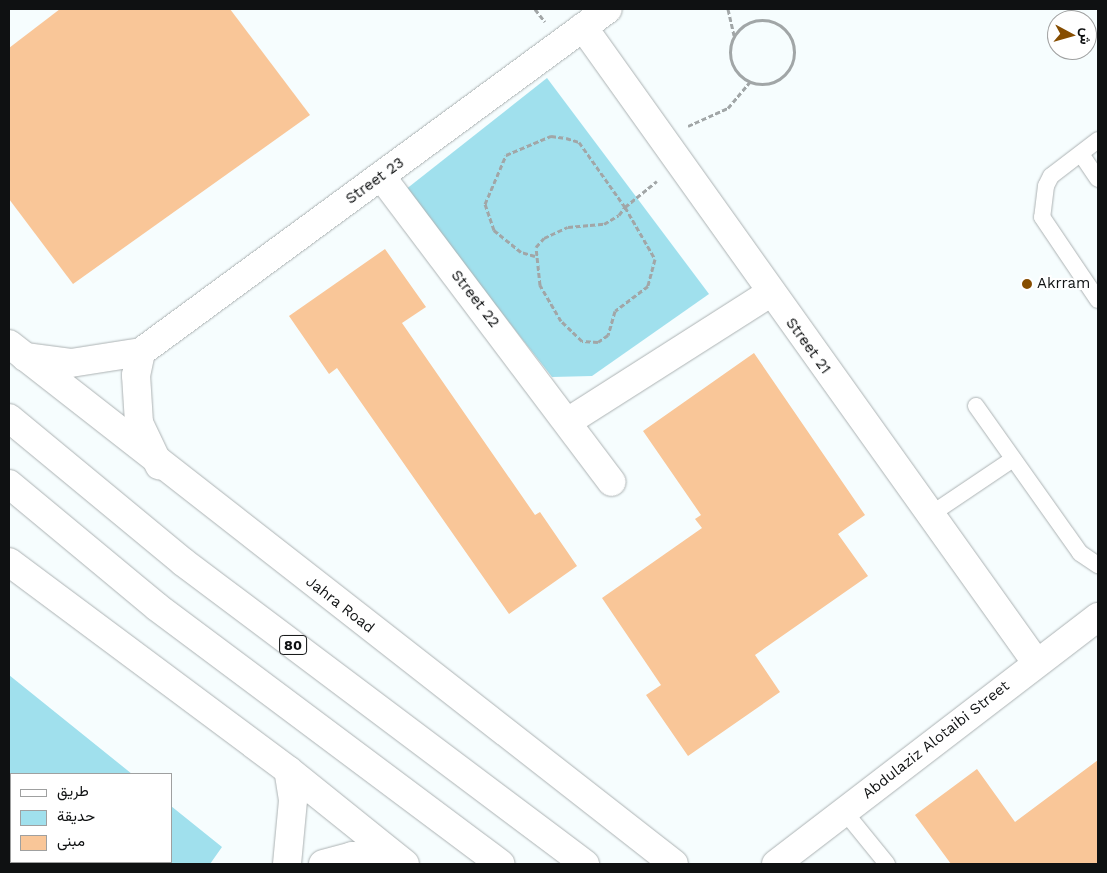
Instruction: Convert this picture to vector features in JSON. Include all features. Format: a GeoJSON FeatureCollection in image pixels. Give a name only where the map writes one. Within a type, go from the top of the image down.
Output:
{"type":"FeatureCollection","features":[{"type":"Feature","properties":{"kind":"main road","name":"Street 23"},"geometry":{"type":"LineString","coordinates":[[17,351],[72,363],[141,352],[608,9]]}},
{"type":"Feature","properties":{"kind":"main road","name":"Street 21"},"geometry":{"type":"LineString","coordinates":[[583,27],[770,293],[1036,662]]}},
{"type":"Feature","properties":{"kind":"main road","name":"Street 22"},"geometry":{"type":"LineString","coordinates":[[381,176],[569,421],[612,482]]}},
{"type":"Feature","properties":{"kind":"main road"},"geometry":{"type":"LineString","coordinates":[[569,421],[770,293]]}},
{"type":"Feature","properties":{"kind":"main road","name":"Jahra Road"},"geometry":{"type":"LineString","coordinates":[[17,351],[160,465],[674,864]]}},
{"type":"Feature","properties":{"kind":"main road"},"geometry":{"type":"LineString","coordinates":[[141,352],[136,391],[139,423],[160,465]]}},
{"type":"Feature","properties":{"kind":"main road","name":"80"},"geometry":{"type":"LineString","coordinates":[[9,418],[183,562],[585,864]]}},
{"type":"Feature","properties":{"kind":"main road"},"geometry":{"type":"LineString","coordinates":[[9,484],[157,607],[501,864]]}},
{"type":"Feature","properties":{"kind":"main road"},"geometry":{"type":"LineString","coordinates":[[9,562],[288,770],[400,861]]}},
{"type":"Feature","properties":{"kind":"main road","name":"Abdulaziz Alotaibi Street"},"geometry":{"type":"LineString","coordinates":[[776,864],[1036,662],[1098,617]]}},
{"type":"Feature","properties":{"kind":"main road"},"geometry":{"type":"LineString","coordinates":[[287,864],[293,800],[288,770]]}},
{"type":"Feature","properties":{"kind":"main road"},"geometry":{"type":"LineString","coordinates":[[323,864],[352,856],[400,861]]}},
{"type":"Feature","properties":{"kind":"lane"},"geometry":{"type":"LineString","coordinates":[[1098,140],[1051,176],[1046,186],[1042,217],[1098,300]]}},
{"type":"Feature","properties":{"kind":"lane"},"geometry":{"type":"LineString","coordinates":[[1081,154],[1098,180]]}},
{"type":"Feature","properties":{"kind":"lane"},"geometry":{"type":"LineString","coordinates":[[976,406],[1080,553],[1098,565]]}},
{"type":"Feature","properties":{"kind":"lane"},"geometry":{"type":"LineString","coordinates":[[930,515],[1013,459]]}},
{"type":"Feature","properties":{"kind":"lane"},"geometry":{"type":"LineString","coordinates":[[844,811],[887,864]]}},
{"type":"Feature","properties":{"kind":"path"},"geometry":{"type":"LineString","coordinates":[[728,9],[734,36],[731,59],[735,70],[750,82],[767,84],[788,73],[794,62],[793,38],[776,22],[764,19],[742,26],[734,36]]}},
{"type":"Feature","properties":{"kind":"path"},"geometry":{"type":"LineString","coordinates":[[660,137],[713,117],[739,97],[750,82]]}},
{"type":"Feature","properties":{"kind":"path"},"geometry":{"type":"LineString","coordinates":[[535,256],[508,244],[486,218],[485,204],[494,180],[506,155],[517,148],[551,136],[579,142],[624,207],[654,259],[654,272],[648,286],[614,311],[608,335],[598,342],[582,341],[561,320],[540,285],[535,256],[544,238],[556,231],[604,224],[624,207],[678,164]]}},
{"type":"Feature","properties":{"kind":"green space"},"geometry":{"type":"Polygon","coordinates":[[[547,78],[709,294],[592,376],[552,377],[405,190],[547,78]]]}},
{"type":"Feature","properties":{"kind":"green space"},"geometry":{"type":"Polygon","coordinates":[[[9,675],[131,773],[10,773],[10,863],[172,863],[172,807],[222,847],[210,864],[9,864],[9,675]]]}},
{"type":"Feature","properties":{"kind":"building"},"geometry":{"type":"Polygon","coordinates":[[[60,9],[230,9],[310,115],[73,284],[9,199],[9,48],[60,9]]]}},
{"type":"Feature","properties":{"kind":"building"},"geometry":{"type":"Polygon","coordinates":[[[385,249],[426,307],[402,323],[535,515],[540,512],[577,566],[509,614],[337,368],[329,374],[289,316],[385,249]]]}},
{"type":"Feature","properties":{"kind":"building"},"geometry":{"type":"Polygon","coordinates":[[[754,353],[865,515],[838,534],[868,576],[755,655],[780,692],[688,756],[646,695],[661,685],[602,598],[702,528],[695,519],[701,515],[643,431],[754,353]]]}},
{"type":"Feature","properties":{"kind":"building"},"geometry":{"type":"Polygon","coordinates":[[[1098,760],[1098,864],[951,864],[915,815],[977,769],[1015,822],[1098,760]]]}},
{"type":"Feature","properties":{"kind":"place","name":"Akrram"},"geometry":{"type":"Point","coordinates":[1027,284]}}]}
